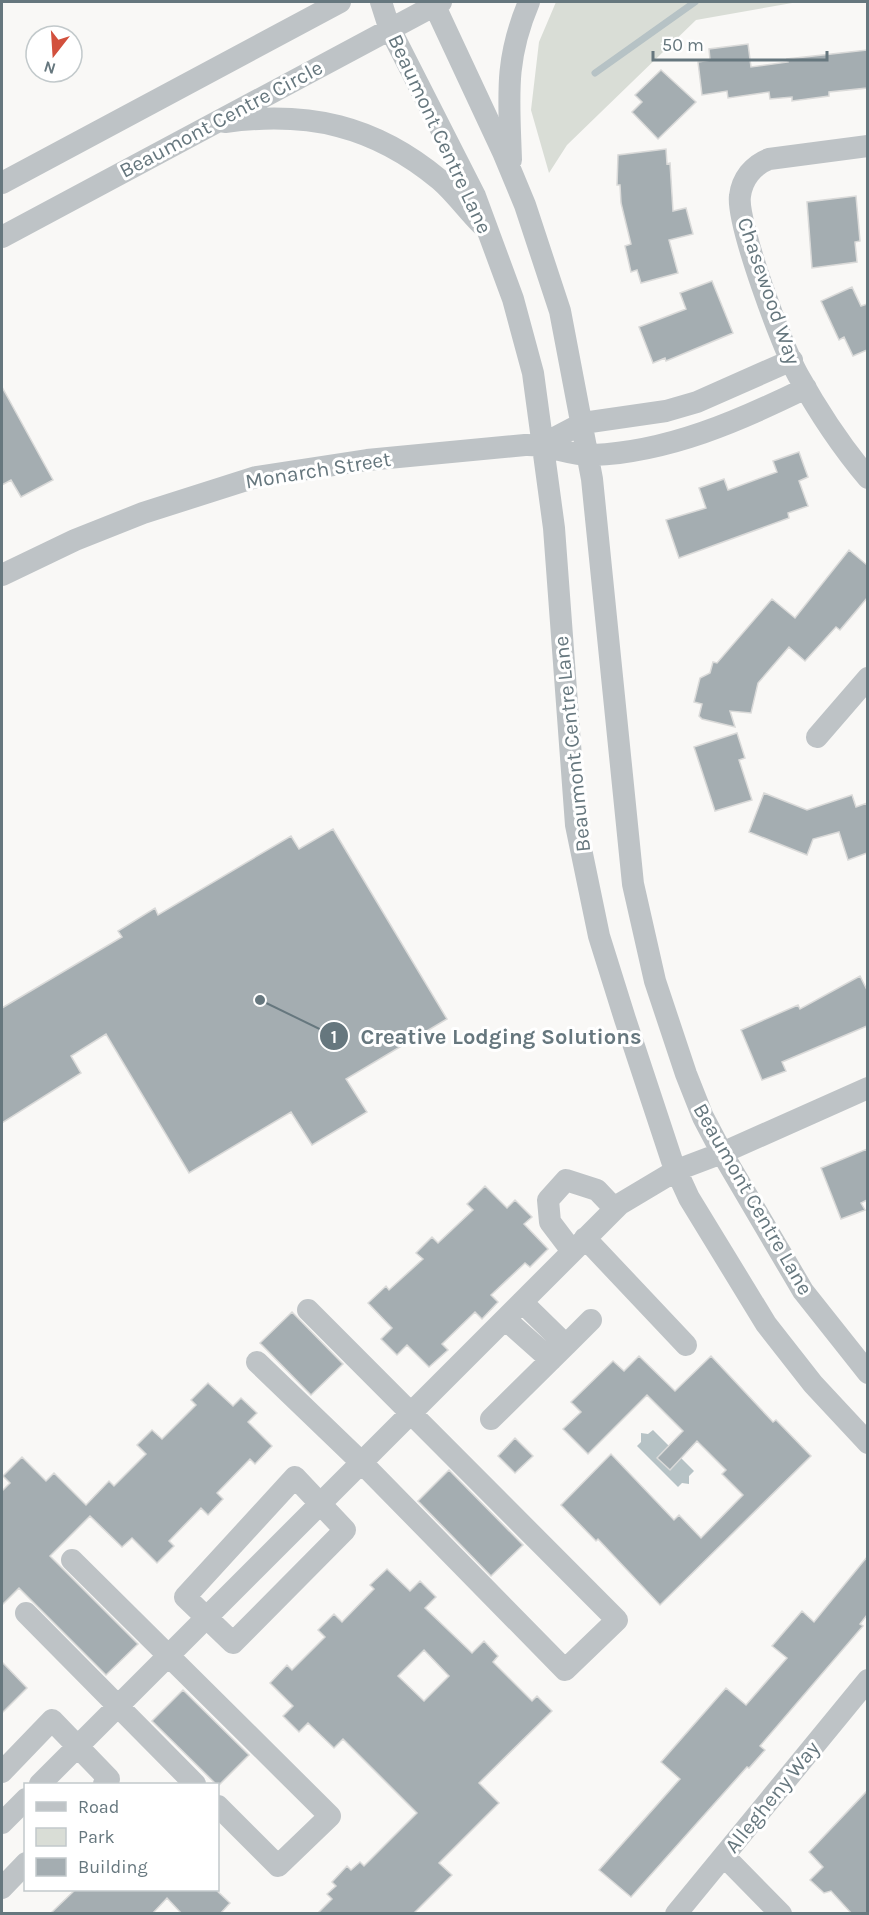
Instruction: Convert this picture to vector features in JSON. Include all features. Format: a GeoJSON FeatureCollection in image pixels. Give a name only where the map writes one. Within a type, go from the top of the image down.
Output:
{"type":"FeatureCollection","features":[{"type":"Feature","properties":{"kind":"street"},"geometry":{"type":"LineString","coordinates":[[2,183],[340,2]]}},
{"type":"Feature","properties":{"kind":"street","name":"Beaumont Centre Lane"},"geometry":{"type":"LineString","coordinates":[[381,2],[389,27],[475,196],[513,299],[533,373],[554,528],[576,825],[599,936],[676,1170],[689,1198],[766,1324],[813,1384],[867,1443]]}},
{"type":"Feature","properties":{"kind":"street"},"geometry":{"type":"LineString","coordinates":[[512,173],[509,65],[515,35],[529,2]]}},
{"type":"Feature","properties":{"kind":"street","name":"Beaumont Centre Lane"},"geometry":{"type":"LineString","coordinates":[[436,3],[512,173],[560,310],[589,455],[633,884],[655,981],[686,1074],[703,1117],[722,1153],[803,1291],[867,1373]]}},
{"type":"Feature","properties":{"kind":"street","name":"Beaumont Centre Circle"},"geometry":{"type":"LineString","coordinates":[[2,237],[436,3]]}},
{"type":"Feature","properties":{"kind":"street"},"geometry":{"type":"LineString","coordinates":[[211,124],[261,117],[300,118],[340,126],[374,137],[410,158],[441,181],[488,231]]}},
{"type":"Feature","properties":{"kind":"street","name":"Chasewood Way"},"geometry":{"type":"LineString","coordinates":[[867,146],[769,159],[758,163],[742,185],[739,198],[756,267],[792,360],[828,426],[867,478]]}},
{"type":"Feature","properties":{"kind":"street"},"geometry":{"type":"LineString","coordinates":[[543,444],[583,423],[666,411],[697,402],[792,360]]}},
{"type":"Feature","properties":{"kind":"street"},"geometry":{"type":"LineString","coordinates":[[543,444],[589,455],[623,453],[710,431],[806,388]]}},
{"type":"Feature","properties":{"kind":"street","name":"Monarch Street"},"geometry":{"type":"LineString","coordinates":[[2,575],[75,540],[142,513],[256,477],[367,459],[543,444]]}},
{"type":"Feature","properties":{"kind":"street"},"geometry":{"type":"LineString","coordinates":[[817,737],[867,678]]}},
{"type":"Feature","properties":{"kind":"street"},"geometry":{"type":"LineString","coordinates":[[42,1783],[615,1209],[676,1170],[722,1153],[867,1088]]}},
{"type":"Feature","properties":{"kind":"street"},"geometry":{"type":"LineString","coordinates":[[615,1209],[597,1190],[567,1180],[548,1200],[550,1222],[579,1245],[686,1345]]}},
{"type":"Feature","properties":{"kind":"street"},"geometry":{"type":"LineString","coordinates":[[522,1302],[559,1352]]}},
{"type":"Feature","properties":{"kind":"street"},"geometry":{"type":"LineString","coordinates":[[257,1362],[362,1463],[565,1670],[618,1620],[308,1310]]}},
{"type":"Feature","properties":{"kind":"street"},"geometry":{"type":"LineString","coordinates":[[505,1319],[559,1352]]}},
{"type":"Feature","properties":{"kind":"street"},"geometry":{"type":"LineString","coordinates":[[491,1419],[591,1320]]}},
{"type":"Feature","properties":{"kind":"street"},"geometry":{"type":"LineString","coordinates":[[295,1477],[345,1530],[233,1643],[206,1618],[186,1597],[295,1477]]}},
{"type":"Feature","properties":{"kind":"street"},"geometry":{"type":"LineString","coordinates":[[72,1560],[330,1816],[278,1866],[219,1807]]}},
{"type":"Feature","properties":{"kind":"street"},"geometry":{"type":"LineString","coordinates":[[26,1613],[193,1783]]}},
{"type":"Feature","properties":{"kind":"street","name":"Allegheny Way"},"geometry":{"type":"LineString","coordinates":[[676,1914],[867,1680]]}},
{"type":"Feature","properties":{"kind":"street"},"geometry":{"type":"LineString","coordinates":[[2,1772],[52,1720],[110,1779],[106,1783]]}},
{"type":"Feature","properties":{"kind":"street"},"geometry":{"type":"LineString","coordinates":[[2,1823],[24,1801]]}},
{"type":"Feature","properties":{"kind":"street"},"geometry":{"type":"LineString","coordinates":[[724,1856],[781,1914]]}},
{"type":"Feature","properties":{"kind":"street"},"geometry":{"type":"LineString","coordinates":[[2,1888],[24,1865]]}},
{"type":"Feature","properties":{"kind":"green space"},"geometry":{"type":"Polygon","coordinates":[[[556,2],[798,2],[696,20],[567,145],[549,173],[531,110],[539,42],[556,2]]]}},
{"type":"Feature","properties":{"kind":"shaded area"},"geometry":{"type":"Polygon","coordinates":[[[653,1430],[694,1471],[689,1476],[689,1484],[682,1483],[678,1487],[637,1446],[641,1442],[641,1433],[648,1434],[653,1430]]]}},
{"type":"Feature","properties":{"kind":"building"},"geometry":{"type":"Polygon","coordinates":[[[748,44],[751,67],[788,62],[787,59],[867,50],[867,88],[829,92],[829,96],[792,101],[792,97],[770,99],[769,92],[728,98],[727,91],[702,95],[698,62],[710,60],[709,49],[748,44]]]}},
{"type":"Feature","properties":{"kind":"building"},"geometry":{"type":"Polygon","coordinates":[[[661,70],[696,102],[658,139],[632,112],[642,102],[635,95],[661,70]]]}},
{"type":"Feature","properties":{"kind":"building"},"geometry":{"type":"Polygon","coordinates":[[[666,149],[667,164],[670,163],[673,211],[686,208],[693,234],[669,240],[678,273],[641,283],[637,270],[631,272],[625,246],[631,244],[621,203],[620,185],[617,185],[618,155],[666,149]]]}},
{"type":"Feature","properties":{"kind":"building"},"geometry":{"type":"Polygon","coordinates":[[[856,196],[860,241],[855,242],[857,262],[812,268],[807,202],[856,196]]]}},
{"type":"Feature","properties":{"kind":"building"},"geometry":{"type":"Polygon","coordinates":[[[712,281],[733,333],[666,361],[665,358],[653,363],[639,327],[686,309],[680,293],[712,281]]]}},
{"type":"Feature","properties":{"kind":"building"},"geometry":{"type":"Polygon","coordinates":[[[852,287],[861,306],[867,304],[867,350],[853,356],[844,337],[839,340],[821,301],[852,287]]]}},
{"type":"Feature","properties":{"kind":"building"},"geometry":{"type":"Polygon","coordinates":[[[2,387],[53,480],[21,497],[11,480],[2,485],[2,387]]]}},
{"type":"Feature","properties":{"kind":"building"},"geometry":{"type":"Polygon","coordinates":[[[799,452],[808,477],[799,481],[808,506],[788,513],[789,518],[679,558],[666,520],[706,508],[699,488],[724,479],[728,490],[777,472],[773,461],[799,452]]]}},
{"type":"Feature","properties":{"kind":"building"},"geometry":{"type":"Polygon","coordinates":[[[849,550],[867,565],[867,598],[840,630],[836,627],[805,661],[789,647],[758,683],[751,713],[730,711],[735,727],[702,719],[699,716],[702,704],[694,702],[700,678],[710,673],[713,662],[717,663],[772,599],[795,618],[849,550]]]}},
{"type":"Feature","properties":{"kind":"building"},"geometry":{"type":"Polygon","coordinates":[[[737,733],[745,758],[739,760],[752,800],[715,811],[694,747],[737,733]]]}},
{"type":"Feature","properties":{"kind":"building"},"geometry":{"type":"Polygon","coordinates":[[[764,793],[807,810],[852,795],[856,807],[867,803],[867,853],[848,860],[839,832],[813,839],[807,855],[749,832],[764,793]]]}},
{"type":"Feature","properties":{"kind":"building"},"geometry":{"type":"Polygon","coordinates":[[[333,829],[447,1019],[346,1079],[367,1112],[312,1145],[291,1112],[189,1173],[106,1034],[71,1056],[81,1073],[2,1123],[2,1008],[122,937],[118,931],[155,908],[158,915],[291,836],[299,849],[333,829]]]}},
{"type":"Feature","properties":{"kind":"building"},"geometry":{"type":"Polygon","coordinates":[[[860,976],[867,990],[867,1026],[782,1062],[786,1071],[762,1080],[741,1030],[798,1005],[800,1009],[860,976]]]}},
{"type":"Feature","properties":{"kind":"building"},"geometry":{"type":"Polygon","coordinates":[[[867,1149],[867,1200],[861,1203],[865,1210],[841,1219],[821,1168],[867,1149]]]}},
{"type":"Feature","properties":{"kind":"building"},"geometry":{"type":"Polygon","coordinates":[[[485,1186],[507,1208],[515,1200],[532,1217],[524,1224],[548,1249],[530,1267],[525,1263],[491,1295],[498,1302],[482,1319],[475,1312],[442,1344],[448,1350],[429,1367],[407,1345],[397,1355],[381,1339],[392,1328],[368,1303],[386,1286],[389,1290],[423,1259],[416,1253],[432,1237],[438,1243],[473,1210],[467,1204],[485,1186]]]}},
{"type":"Feature","properties":{"kind":"building"},"geometry":{"type":"Polygon","coordinates":[[[292,1312],[343,1364],[311,1395],[260,1343],[292,1312]]]}},
{"type":"Feature","properties":{"kind":"building"},"geometry":{"type":"Polygon","coordinates":[[[639,1356],[675,1391],[711,1356],[773,1422],[776,1420],[811,1456],[660,1605],[598,1539],[596,1541],[561,1505],[611,1454],[674,1520],[679,1515],[701,1538],[743,1495],[722,1474],[726,1470],[697,1441],[670,1470],[657,1458],[683,1431],[647,1395],[588,1454],[563,1429],[581,1412],[571,1402],[613,1361],[624,1371],[639,1356]]]}},
{"type":"Feature","properties":{"kind":"building"},"geometry":{"type":"Polygon","coordinates":[[[208,1383],[233,1406],[241,1398],[257,1413],[248,1422],[272,1446],[255,1464],[250,1459],[217,1493],[223,1499],[208,1515],[201,1508],[169,1541],[174,1546],[157,1563],[132,1538],[122,1547],[90,1516],[50,1556],[138,1644],[106,1675],[19,1588],[2,1605],[2,1491],[10,1483],[3,1476],[22,1457],[46,1481],[54,1473],[86,1505],[109,1481],[114,1486],[146,1454],[137,1445],[152,1430],[162,1439],[196,1405],[191,1400],[208,1383]]]}},
{"type":"Feature","properties":{"kind":"building"},"geometry":{"type":"Polygon","coordinates":[[[515,1438],[533,1456],[515,1473],[498,1456],[515,1438]]]}},
{"type":"Feature","properties":{"kind":"building"},"geometry":{"type":"Polygon","coordinates":[[[449,1470],[523,1545],[491,1576],[418,1501],[449,1470]]]}},
{"type":"Feature","properties":{"kind":"building"},"geometry":{"type":"Polygon","coordinates":[[[867,1557],[867,1615],[860,1624],[863,1626],[760,1746],[765,1750],[749,1768],[747,1767],[631,1897],[599,1870],[680,1779],[661,1762],[726,1688],[746,1705],[787,1658],[772,1646],[802,1611],[814,1622],[867,1557]]]}},
{"type":"Feature","properties":{"kind":"building"},"geometry":{"type":"Polygon","coordinates":[[[387,1569],[410,1591],[420,1581],[436,1597],[425,1608],[472,1653],[484,1641],[498,1656],[493,1662],[532,1701],[537,1696],[552,1711],[479,1783],[499,1803],[439,1863],[452,1875],[413,1914],[317,1914],[332,1899],[327,1894],[336,1886],[332,1882],[347,1866],[351,1870],[360,1862],[364,1866],[417,1813],[343,1739],[334,1748],[308,1723],[299,1732],[283,1716],[293,1706],[270,1683],[287,1665],[292,1670],[325,1637],[318,1630],[334,1614],[342,1622],[374,1589],[370,1585],[387,1569]],[[424,1650],[398,1676],[424,1701],[449,1676],[424,1650]]]}},
{"type":"Feature","properties":{"kind":"building"},"geometry":{"type":"Polygon","coordinates":[[[2,1662],[27,1688],[2,1713],[2,1662]]]}},
{"type":"Feature","properties":{"kind":"building"},"geometry":{"type":"Polygon","coordinates":[[[183,1690],[249,1755],[219,1785],[152,1721],[183,1690]]]}},
{"type":"Feature","properties":{"kind":"building"},"geometry":{"type":"Polygon","coordinates":[[[867,1791],[867,1914],[852,1914],[831,1891],[824,1893],[810,1880],[823,1867],[809,1852],[867,1791]]]}},
{"type":"Feature","properties":{"kind":"building"},"geometry":{"type":"Polygon","coordinates":[[[74,1891],[217,1891],[230,1903],[220,1914],[182,1914],[167,1898],[152,1914],[50,1914],[74,1891]]]}},
{"type":"Feature","properties":{"kind":"waterway"},"geometry":{"type":"LineString","coordinates":[[595,73],[695,2]]}},
{"type":"Feature","properties":{"kind":"place","name":"Creative Lodging Solutions"},"geometry":{"type":"Point","coordinates":[260,1000]}}]}
